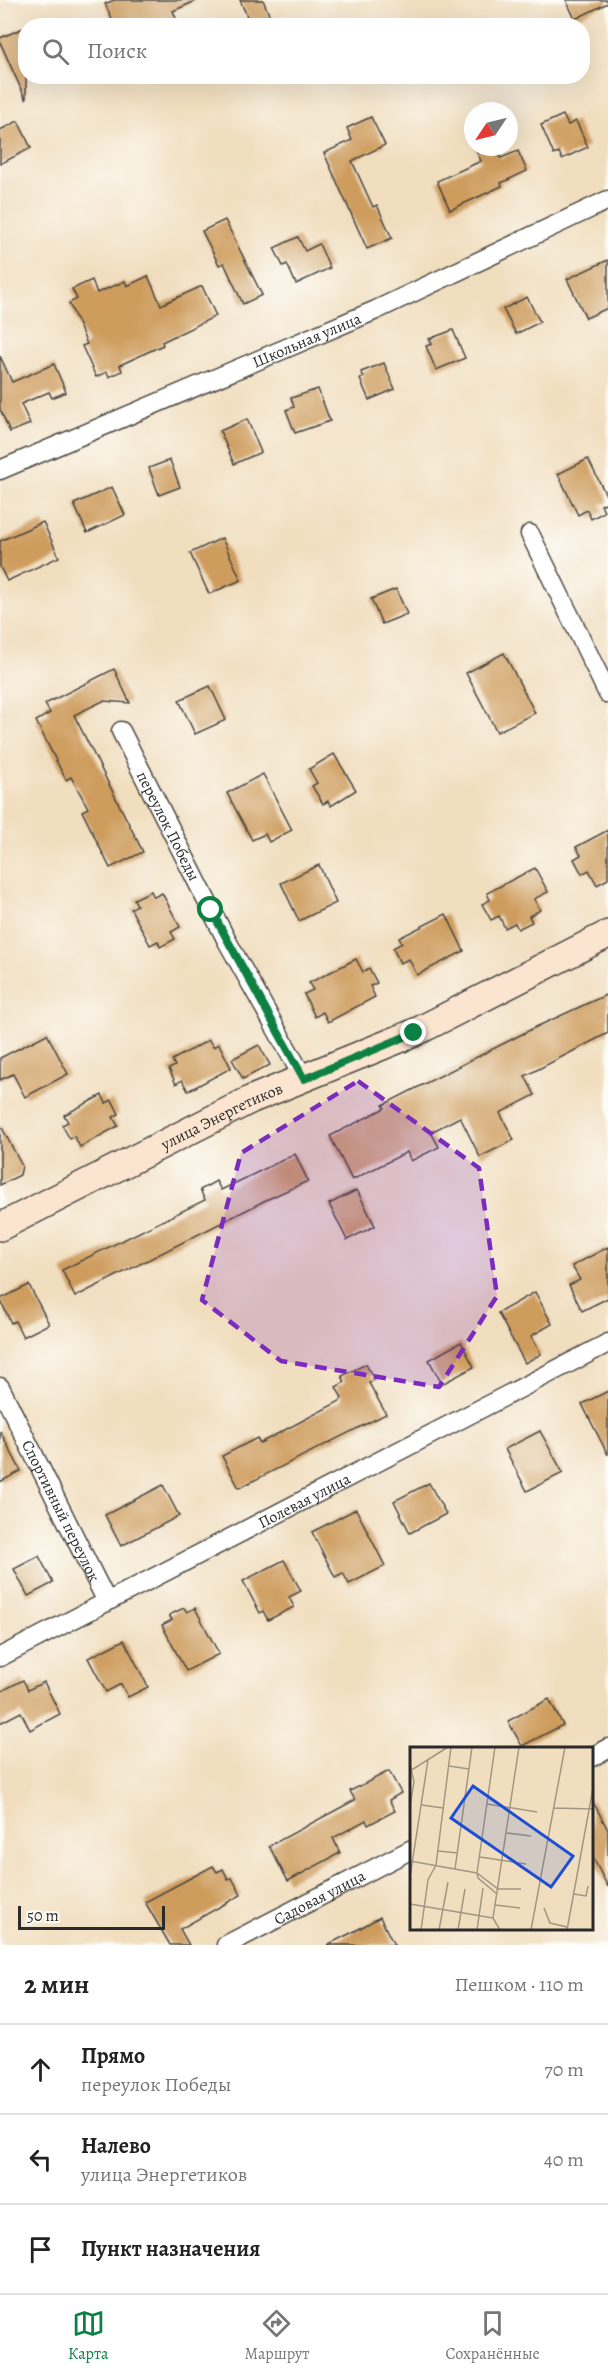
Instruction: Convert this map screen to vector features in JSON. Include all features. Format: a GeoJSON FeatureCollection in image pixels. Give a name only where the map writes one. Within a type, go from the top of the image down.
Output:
{"type":"FeatureCollection","features":[{"type":"Feature","properties":{"kind":"street","name":"Школьная улица"},"geometry":{"type":"LineString","coordinates":[[0,470],[376,310],[608,200]]}},
{"type":"Feature","properties":{"kind":"street"},"geometry":{"type":"LineString","coordinates":[[530,534],[608,694]]}},
{"type":"Feature","properties":{"kind":"street","name":"переулок Победы"},"geometry":{"type":"LineString","coordinates":[[121,731],[226,940],[304,1079]]}},
{"type":"Feature","properties":{"kind":"street","name":"улица Энергетиков"},"geometry":{"type":"LineString","coordinates":[[0,1227],[252,1100],[414,1033],[608,934]]}},
{"type":"Feature","properties":{"kind":"street","name":"Полевая улица"},"geometry":{"type":"LineString","coordinates":[[0,1657],[608,1343]]}},
{"type":"Feature","properties":{"kind":"street","name":"Спортивный переулок"},"geometry":{"type":"LineString","coordinates":[[0,1387],[107,1602]]}},
{"type":"Feature","properties":{"kind":"street"},"geometry":{"type":"LineString","coordinates":[[593,1756],[608,1748]]}},
{"type":"Feature","properties":{"kind":"street","name":"Садовая улица"},"geometry":{"type":"LineString","coordinates":[[226,1945],[410,1851]]}},
{"type":"Feature","properties":{"kind":"highlighted area"},"geometry":{"type":"Polygon","coordinates":[[[358,1081],[479,1168],[497,1296],[439,1387],[281,1361],[202,1300],[241,1153],[358,1081]]]}},
{"type":"Feature","properties":{"kind":"building"},"geometry":{"type":"Polygon","coordinates":[[[114,0],[198,0],[173,11],[176,18],[111,18],[105,4],[114,0]]]}},
{"type":"Feature","properties":{"kind":"building"},"geometry":{"type":"Polygon","coordinates":[[[240,0],[263,0],[271,18],[248,18],[240,0]]]}},
{"type":"Feature","properties":{"kind":"building"},"geometry":{"type":"Polygon","coordinates":[[[566,0],[608,0],[608,3],[575,18],[566,0]]]}},
{"type":"Feature","properties":{"kind":"building"},"geometry":{"type":"Polygon","coordinates":[[[18,30],[18,82],[0,42],[0,38],[18,30]]]}},
{"type":"Feature","properties":{"kind":"building"},"geometry":{"type":"Polygon","coordinates":[[[19,84],[26,84],[26,100],[19,84]]]}},
{"type":"Feature","properties":{"kind":"building"},"geometry":{"type":"Polygon","coordinates":[[[563,115],[568,125],[576,121],[588,147],[562,159],[559,152],[554,155],[541,125],[563,115]]]}},
{"type":"Feature","properties":{"kind":"building"},"geometry":{"type":"Polygon","coordinates":[[[371,117],[385,145],[352,161],[373,207],[377,205],[392,238],[367,249],[324,153],[352,140],[347,128],[371,117]]]}},
{"type":"Feature","properties":{"kind":"building"},"geometry":{"type":"Polygon","coordinates":[[[18,121],[31,148],[0,164],[0,130],[18,121]]]}},
{"type":"Feature","properties":{"kind":"building"},"geometry":{"type":"Polygon","coordinates":[[[518,151],[527,171],[501,183],[502,186],[450,210],[437,181],[481,161],[479,156],[500,156],[501,158],[518,156],[518,151]]]}},
{"type":"Feature","properties":{"kind":"building"},"geometry":{"type":"Polygon","coordinates":[[[225,220],[262,295],[243,304],[224,263],[219,265],[202,231],[225,220]]]}},
{"type":"Feature","properties":{"kind":"building"},"geometry":{"type":"Polygon","coordinates":[[[298,237],[305,251],[319,244],[330,268],[296,284],[287,264],[283,266],[274,248],[298,237]]]}},
{"type":"Feature","properties":{"kind":"building"},"geometry":{"type":"Polygon","coordinates":[[[608,260],[608,308],[586,318],[567,279],[608,260]]]}},
{"type":"Feature","properties":{"kind":"building"},"geometry":{"type":"Polygon","coordinates":[[[148,276],[161,305],[202,286],[216,316],[120,365],[122,371],[109,377],[107,372],[96,377],[82,346],[87,344],[69,303],[77,299],[72,289],[92,280],[97,293],[125,281],[127,286],[148,276]]]}},
{"type":"Feature","properties":{"kind":"building"},"geometry":{"type":"Polygon","coordinates":[[[527,297],[540,322],[516,334],[503,309],[527,297]]]}},
{"type":"Feature","properties":{"kind":"building"},"geometry":{"type":"Polygon","coordinates":[[[453,330],[465,358],[436,370],[426,346],[432,344],[429,339],[453,330]]]}},
{"type":"Feature","properties":{"kind":"building"},"geometry":{"type":"Polygon","coordinates":[[[0,356],[12,382],[54,364],[66,392],[52,398],[49,392],[21,404],[30,424],[10,432],[0,409],[0,356]]]}},
{"type":"Feature","properties":{"kind":"building"},"geometry":{"type":"Polygon","coordinates":[[[384,363],[395,389],[369,400],[360,379],[364,377],[361,372],[384,363]]]}},
{"type":"Feature","properties":{"kind":"building"},"geometry":{"type":"Polygon","coordinates":[[[318,389],[330,421],[295,433],[286,410],[294,407],[291,398],[318,389]]]}},
{"type":"Feature","properties":{"kind":"building"},"geometry":{"type":"Polygon","coordinates":[[[247,419],[261,452],[234,464],[220,431],[247,419]]]}},
{"type":"Feature","properties":{"kind":"building"},"geometry":{"type":"Polygon","coordinates":[[[588,459],[608,499],[608,502],[601,505],[604,512],[591,519],[587,510],[578,515],[558,474],[588,459]]]}},
{"type":"Feature","properties":{"kind":"building"},"geometry":{"type":"Polygon","coordinates":[[[170,460],[180,487],[159,495],[149,468],[170,460]]]}},
{"type":"Feature","properties":{"kind":"building"},"geometry":{"type":"Polygon","coordinates":[[[112,487],[125,515],[87,533],[74,504],[112,487]]]}},
{"type":"Feature","properties":{"kind":"building"},"geometry":{"type":"Polygon","coordinates":[[[43,522],[59,557],[7,581],[0,567],[0,541],[43,522]]]}},
{"type":"Feature","properties":{"kind":"building"},"geometry":{"type":"Polygon","coordinates":[[[222,538],[241,580],[209,594],[190,553],[222,538]]]}},
{"type":"Feature","properties":{"kind":"building"},"geometry":{"type":"Polygon","coordinates":[[[396,589],[407,614],[382,624],[371,599],[396,589]]]}},
{"type":"Feature","properties":{"kind":"building"},"geometry":{"type":"Polygon","coordinates":[[[504,653],[535,713],[497,732],[466,673],[504,653]]]}},
{"type":"Feature","properties":{"kind":"building"},"geometry":{"type":"Polygon","coordinates":[[[114,669],[130,703],[103,701],[74,715],[143,852],[110,868],[82,811],[88,808],[71,777],[66,780],[36,721],[50,713],[45,704],[114,669]]]}},
{"type":"Feature","properties":{"kind":"building"},"geometry":{"type":"Polygon","coordinates":[[[210,686],[226,720],[195,734],[179,700],[210,686]]]}},
{"type":"Feature","properties":{"kind":"building"},"geometry":{"type":"Polygon","coordinates":[[[334,754],[356,790],[331,806],[328,801],[323,804],[312,786],[317,783],[309,769],[334,754]]]}},
{"type":"Feature","properties":{"kind":"building"},"geometry":{"type":"Polygon","coordinates":[[[263,774],[292,830],[269,842],[265,834],[252,840],[227,793],[263,774]]]}},
{"type":"Feature","properties":{"kind":"building"},"geometry":{"type":"Polygon","coordinates":[[[608,830],[608,879],[597,885],[589,870],[582,874],[574,859],[581,855],[576,847],[608,830]]]}},
{"type":"Feature","properties":{"kind":"building"},"geometry":{"type":"Polygon","coordinates":[[[319,865],[336,903],[299,921],[281,883],[319,865]]]}},
{"type":"Feature","properties":{"kind":"building"},"geometry":{"type":"Polygon","coordinates":[[[535,868],[548,892],[534,899],[540,910],[529,916],[532,922],[518,929],[515,923],[505,928],[499,916],[491,920],[482,904],[490,900],[487,893],[535,868]]]}},
{"type":"Feature","properties":{"kind":"building"},"geometry":{"type":"Polygon","coordinates":[[[151,891],[154,897],[162,893],[180,927],[171,932],[175,939],[160,947],[158,941],[150,945],[131,909],[137,905],[134,899],[151,891]]]}},
{"type":"Feature","properties":{"kind":"building"},"geometry":{"type":"Polygon","coordinates":[[[446,914],[464,951],[417,975],[409,959],[400,963],[393,948],[402,943],[399,938],[446,914]]]}},
{"type":"Feature","properties":{"kind":"building"},"geometry":{"type":"Polygon","coordinates":[[[356,959],[363,972],[369,968],[377,983],[370,986],[375,997],[328,1022],[323,1012],[315,1017],[304,994],[313,990],[309,983],[356,959]]]}},
{"type":"Feature","properties":{"kind":"building"},"geometry":{"type":"Polygon","coordinates":[[[608,994],[608,1033],[525,1076],[535,1095],[500,1113],[514,1140],[480,1157],[460,1117],[431,1132],[439,1147],[411,1161],[407,1152],[352,1180],[330,1136],[385,1108],[383,1105],[536,1027],[608,994]]]}},
{"type":"Feature","properties":{"kind":"building"},"geometry":{"type":"Polygon","coordinates":[[[47,1034],[68,1074],[25,1097],[13,1074],[0,1080],[0,1058],[47,1034]]]}},
{"type":"Feature","properties":{"kind":"building"},"geometry":{"type":"Polygon","coordinates":[[[209,1040],[213,1047],[219,1044],[231,1068],[188,1091],[182,1080],[176,1084],[169,1069],[175,1066],[172,1060],[209,1040]]]}},
{"type":"Feature","properties":{"kind":"building"},"geometry":{"type":"Polygon","coordinates":[[[259,1045],[270,1065],[243,1079],[232,1059],[259,1045]]]}},
{"type":"Feature","properties":{"kind":"building"},"geometry":{"type":"Polygon","coordinates":[[[102,1095],[106,1103],[112,1100],[119,1114],[113,1117],[118,1126],[80,1147],[74,1136],[70,1139],[62,1125],[68,1122],[64,1115],[102,1095]]]}},
{"type":"Feature","properties":{"kind":"building"},"geometry":{"type":"Polygon","coordinates":[[[0,1124],[22,1166],[20,1175],[0,1185],[0,1124]]]}},
{"type":"Feature","properties":{"kind":"building"},"geometry":{"type":"Polygon","coordinates":[[[295,1154],[308,1181],[75,1297],[62,1270],[205,1200],[200,1190],[216,1181],[221,1190],[295,1154]]]}},
{"type":"Feature","properties":{"kind":"building"},"geometry":{"type":"Polygon","coordinates":[[[357,1190],[375,1226],[347,1240],[329,1204],[357,1190]]]}},
{"type":"Feature","properties":{"kind":"building"},"geometry":{"type":"Polygon","coordinates":[[[608,1247],[608,1298],[582,1311],[569,1285],[580,1280],[572,1266],[608,1247]]]}},
{"type":"Feature","properties":{"kind":"building"},"geometry":{"type":"Polygon","coordinates":[[[29,1285],[49,1324],[23,1337],[15,1321],[11,1323],[0,1299],[29,1285]]]}},
{"type":"Feature","properties":{"kind":"building"},"geometry":{"type":"Polygon","coordinates":[[[535,1292],[552,1324],[531,1336],[541,1354],[525,1363],[498,1313],[535,1292]]]}},
{"type":"Feature","properties":{"kind":"building"},"geometry":{"type":"Polygon","coordinates":[[[461,1342],[474,1367],[442,1384],[429,1360],[461,1342]]]}},
{"type":"Feature","properties":{"kind":"building"},"geometry":{"type":"Polygon","coordinates":[[[366,1364],[374,1380],[369,1383],[386,1414],[239,1488],[222,1456],[257,1438],[260,1443],[340,1401],[342,1398],[336,1387],[345,1382],[342,1376],[366,1364]]]}},
{"type":"Feature","properties":{"kind":"building"},"geometry":{"type":"Polygon","coordinates":[[[608,1391],[608,1455],[582,1404],[608,1391]]]}},
{"type":"Feature","properties":{"kind":"building"},"geometry":{"type":"Polygon","coordinates":[[[0,1431],[21,1471],[0,1482],[0,1431]]]}},
{"type":"Feature","properties":{"kind":"building"},"geometry":{"type":"Polygon","coordinates":[[[540,1431],[563,1473],[527,1491],[505,1449],[540,1431]]]}},
{"type":"Feature","properties":{"kind":"building"},"geometry":{"type":"Polygon","coordinates":[[[429,1483],[446,1514],[410,1533],[394,1501],[429,1483]]]}},
{"type":"Feature","properties":{"kind":"building"},"geometry":{"type":"Polygon","coordinates":[[[163,1485],[179,1516],[121,1546],[105,1515],[163,1485]]]}},
{"type":"Feature","properties":{"kind":"building"},"geometry":{"type":"Polygon","coordinates":[[[356,1509],[385,1566],[349,1584],[343,1573],[335,1577],[312,1532],[356,1509]]]}},
{"type":"Feature","properties":{"kind":"building"},"geometry":{"type":"Polygon","coordinates":[[[39,1556],[53,1583],[28,1596],[14,1569],[39,1556]]]}},
{"type":"Feature","properties":{"kind":"building"},"geometry":{"type":"Polygon","coordinates":[[[284,1560],[301,1591],[289,1597],[294,1607],[268,1620],[263,1611],[260,1613],[243,1581],[284,1560]]]}},
{"type":"Feature","properties":{"kind":"building"},"geometry":{"type":"Polygon","coordinates":[[[184,1608],[187,1612],[195,1608],[219,1654],[186,1671],[162,1625],[172,1620],[169,1615],[184,1608]]]}},
{"type":"Feature","properties":{"kind":"building"},"geometry":{"type":"Polygon","coordinates":[[[124,1640],[148,1687],[128,1697],[121,1684],[106,1692],[88,1658],[124,1640]]]}},
{"type":"Feature","properties":{"kind":"building"},"geometry":{"type":"Polygon","coordinates":[[[23,1680],[28,1690],[44,1682],[60,1714],[30,1730],[21,1712],[0,1723],[0,1692],[23,1680]]]}},
{"type":"Feature","properties":{"kind":"building"},"geometry":{"type":"Polygon","coordinates":[[[549,1699],[563,1725],[522,1746],[508,1721],[549,1699]]]}},
{"type":"Feature","properties":{"kind":"building"},"geometry":{"type":"Polygon","coordinates":[[[389,1771],[401,1793],[389,1800],[395,1811],[368,1825],[366,1820],[333,1838],[340,1853],[288,1881],[269,1846],[355,1800],[350,1791],[389,1771]]]}},
{"type":"Feature","properties":{"kind":"building"},"geometry":{"type":"Polygon","coordinates":[[[593,1802],[608,1830],[608,1887],[593,1858],[593,1802]]]}},
{"type":"Feature","properties":{"kind":"building"},"geometry":{"type":"Polygon","coordinates":[[[213,1866],[217,1872],[223,1869],[228,1879],[232,1878],[241,1895],[180,1929],[189,1945],[170,1945],[145,1902],[213,1866]]]}},
{"type":"Feature","properties":{"kind":"building"},"geometry":{"type":"Polygon","coordinates":[[[380,1917],[394,1945],[327,1945],[355,1931],[380,1917]]]}},
{"type":"Feature","properties":{"kind":"route"},"geometry":{"type":"LineString","coordinates":[[211,910],[304,1079],[414,1033]]}}]}
